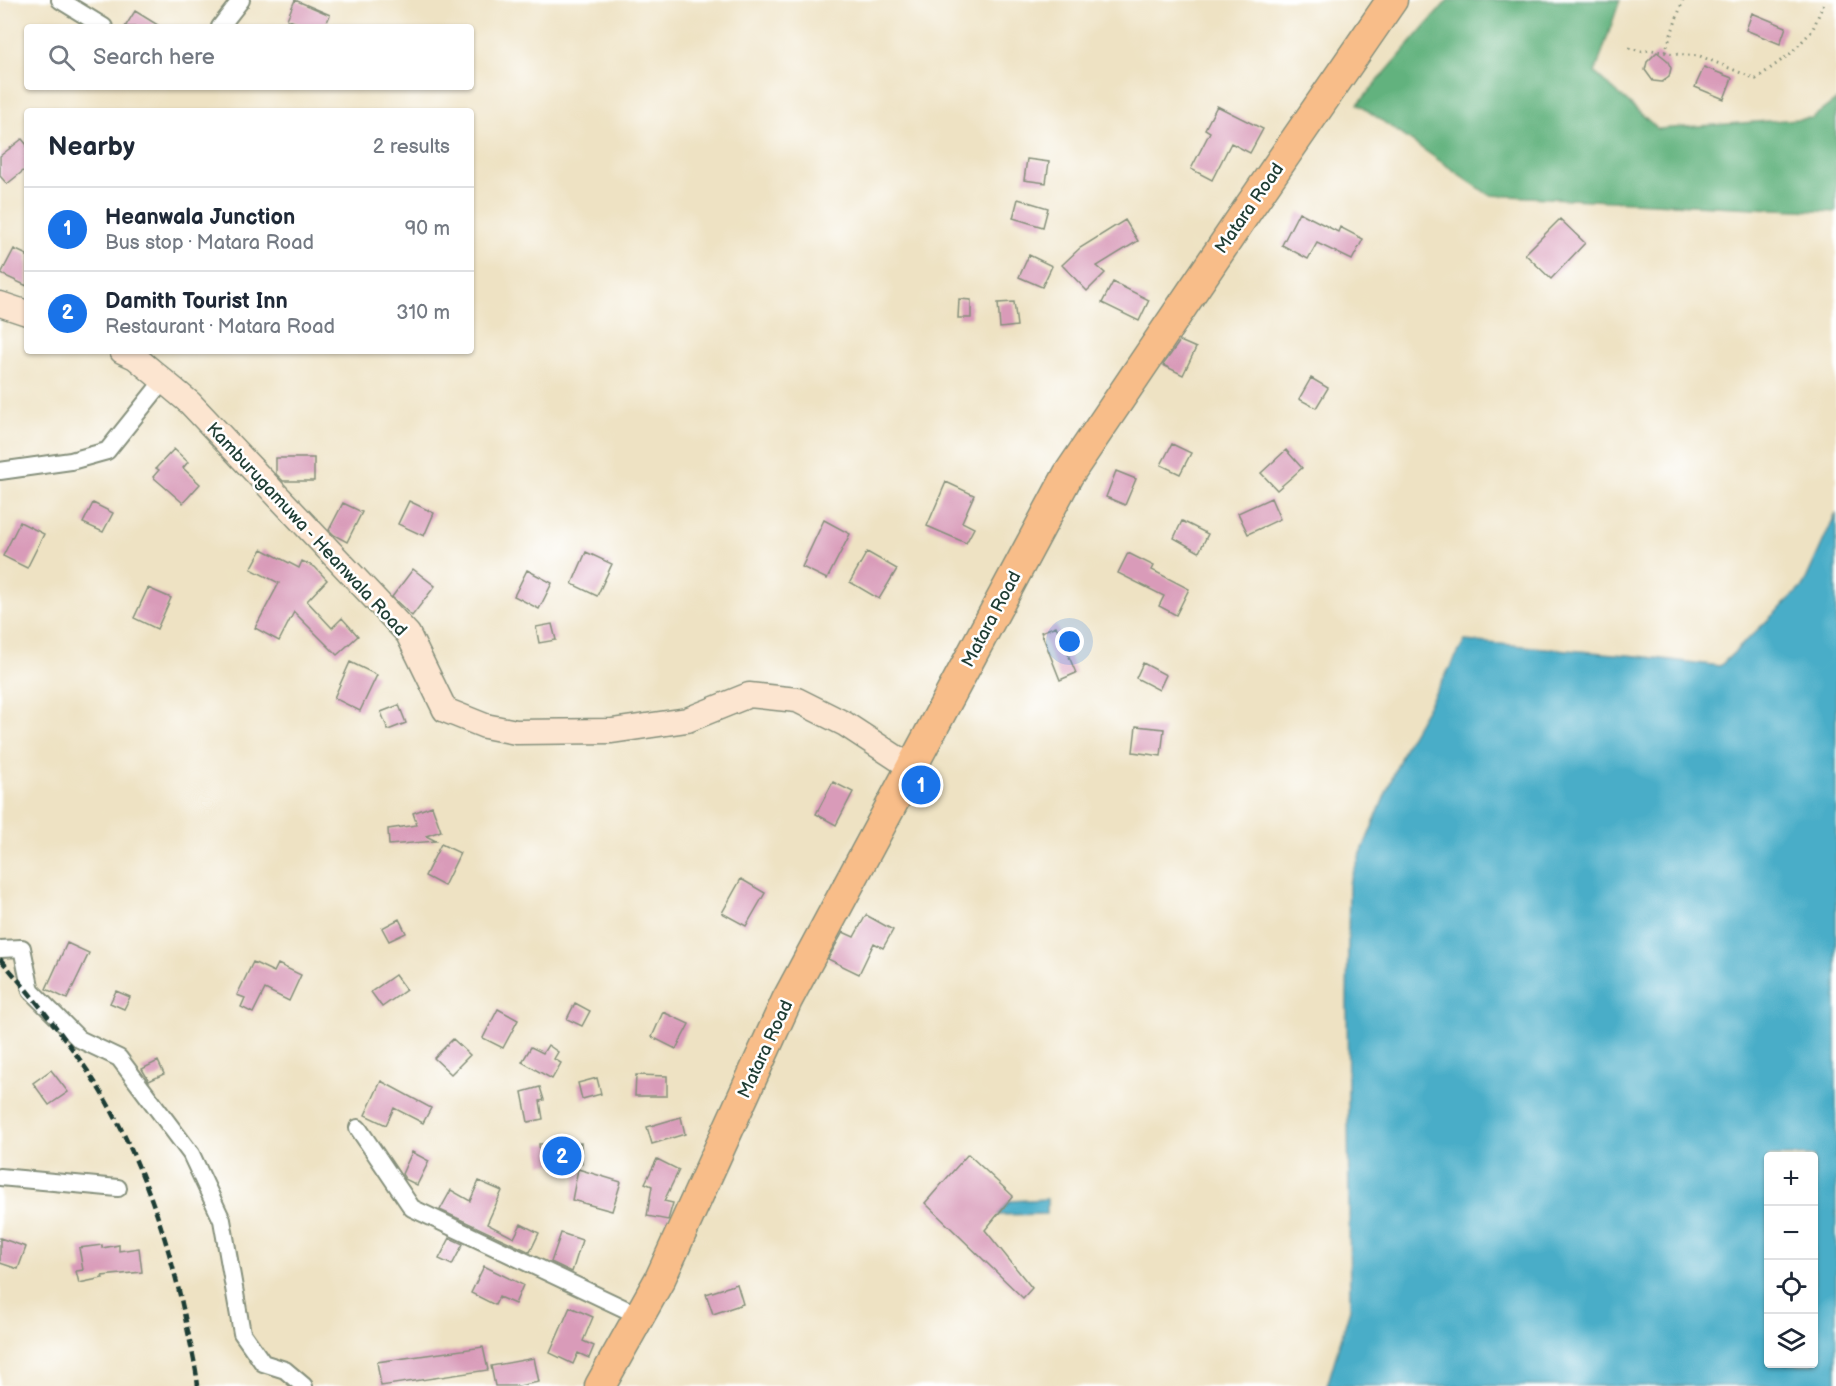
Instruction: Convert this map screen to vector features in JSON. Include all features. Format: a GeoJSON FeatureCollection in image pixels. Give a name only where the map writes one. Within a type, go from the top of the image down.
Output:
{"type":"FeatureCollection","features":[{"type":"Feature","properties":{"kind":"highway","name":"Matara Road"},"geometry":{"type":"LineString","coordinates":[[600,1386],[660,1279],[787,1000],[1068,474],[1392,0]]}},
{"type":"Feature","properties":{"kind":"highway","name":"Matara Road"},"geometry":{"type":"LineString","coordinates":[[622,1386],[660,1279]]}},
{"type":"Feature","properties":{"kind":"main road"},"geometry":{"type":"LineString","coordinates":[[0,304],[24,312]]}},
{"type":"Feature","properties":{"kind":"main road","name":"Kamburugamuwa - Heanwala Road"},"geometry":{"type":"LineString","coordinates":[[128,354],[190,404],[408,634],[445,710],[485,726],[516,732],[612,731],[687,720],[749,695],[797,700],[845,724],[912,768]]}},
{"type":"Feature","properties":{"kind":"street"},"geometry":{"type":"LineString","coordinates":[[60,0],[99,24]]}},
{"type":"Feature","properties":{"kind":"street"},"geometry":{"type":"LineString","coordinates":[[222,24],[241,0]]}},
{"type":"Feature","properties":{"kind":"street"},"geometry":{"type":"LineString","coordinates":[[0,471],[71,461],[107,451],[163,381]]}},
{"type":"Feature","properties":{"kind":"street"},"geometry":{"type":"LineString","coordinates":[[0,949],[22,948],[31,991],[79,1039],[119,1058],[191,1154],[222,1220],[242,1333],[263,1363],[285,1370],[304,1386]]}},
{"type":"Feature","properties":{"kind":"street"},"geometry":{"type":"LineString","coordinates":[[357,1128],[412,1208],[640,1316]]}},
{"type":"Feature","properties":{"kind":"street"},"geometry":{"type":"LineString","coordinates":[[0,1178],[118,1188]]}},
{"type":"Feature","properties":{"kind":"path"},"geometry":{"type":"LineString","coordinates":[[1665,53],[1683,0]]}},
{"type":"Feature","properties":{"kind":"path"},"geometry":{"type":"LineString","coordinates":[[1629,48],[1700,56],[1756,79],[1790,54],[1812,31],[1825,0]]}},
{"type":"Feature","properties":{"kind":"green space"},"geometry":{"type":"Polygon","coordinates":[[[1448,0],[1620,0],[1595,73],[1658,129],[1812,118],[1836,100],[1836,212],[1489,195],[1358,104],[1448,0]]]}},
{"type":"Feature","properties":{"kind":"water"},"geometry":{"type":"Polygon","coordinates":[[[1836,513],[1836,1386],[1327,1386],[1350,1309],[1347,1003],[1349,883],[1406,744],[1465,641],[1638,656],[1720,666],[1803,586],[1836,513]]]}},
{"type":"Feature","properties":{"kind":"water"},"geometry":{"type":"Polygon","coordinates":[[[1047,1199],[1047,1214],[998,1215],[1010,1201],[1047,1199]]]}},
{"type":"Feature","properties":{"kind":"building"},"geometry":{"type":"Polygon","coordinates":[[[295,0],[330,15],[326,24],[299,24],[287,19],[295,0]]]}},
{"type":"Feature","properties":{"kind":"building"},"geometry":{"type":"Polygon","coordinates":[[[135,11],[156,24],[127,24],[135,11]]]}},
{"type":"Feature","properties":{"kind":"building"},"geometry":{"type":"Polygon","coordinates":[[[1752,13],[1786,27],[1780,44],[1746,30],[1752,13]]]}},
{"type":"Feature","properties":{"kind":"building"},"geometry":{"type":"Polygon","coordinates":[[[1657,52],[1667,60],[1671,68],[1669,77],[1662,82],[1653,81],[1645,70],[1647,62],[1657,52]]]}},
{"type":"Feature","properties":{"kind":"building"},"geometry":{"type":"Polygon","coordinates":[[[1704,67],[1732,78],[1724,99],[1695,87],[1704,67]]]}},
{"type":"Feature","properties":{"kind":"building"},"geometry":{"type":"Polygon","coordinates":[[[1217,106],[1263,129],[1250,153],[1231,143],[1212,180],[1191,169],[1210,132],[1205,129],[1217,106]]]}},
{"type":"Feature","properties":{"kind":"building"},"geometry":{"type":"Polygon","coordinates":[[[22,139],[24,141],[24,170],[7,184],[0,176],[0,156],[22,139]]]}},
{"type":"Feature","properties":{"kind":"building"},"geometry":{"type":"Polygon","coordinates":[[[1027,159],[1049,162],[1046,183],[1024,180],[1027,159]]]}},
{"type":"Feature","properties":{"kind":"building"},"geometry":{"type":"Polygon","coordinates":[[[1018,199],[1048,208],[1043,227],[1013,218],[1018,199]]]}},
{"type":"Feature","properties":{"kind":"building"},"geometry":{"type":"Polygon","coordinates":[[[1299,212],[1338,232],[1340,227],[1363,239],[1352,260],[1317,243],[1308,259],[1282,245],[1299,212]]]}},
{"type":"Feature","properties":{"kind":"building"},"geometry":{"type":"Polygon","coordinates":[[[1560,219],[1585,243],[1551,279],[1525,254],[1560,219]]]}},
{"type":"Feature","properties":{"kind":"building"},"geometry":{"type":"Polygon","coordinates":[[[1125,220],[1138,241],[1097,266],[1105,273],[1087,291],[1062,265],[1080,248],[1125,220]]]}},
{"type":"Feature","properties":{"kind":"building"},"geometry":{"type":"Polygon","coordinates":[[[14,249],[24,254],[24,285],[1,274],[14,249]]]}},
{"type":"Feature","properties":{"kind":"building"},"geometry":{"type":"Polygon","coordinates":[[[1029,255],[1052,266],[1042,287],[1019,277],[1029,255]]]}},
{"type":"Feature","properties":{"kind":"building"},"geometry":{"type":"Polygon","coordinates":[[[1113,282],[1149,300],[1139,321],[1102,303],[1113,282]]]}},
{"type":"Feature","properties":{"kind":"building"},"geometry":{"type":"Polygon","coordinates":[[[959,299],[971,300],[971,318],[958,318],[959,299]]]}},
{"type":"Feature","properties":{"kind":"building"},"geometry":{"type":"Polygon","coordinates":[[[1014,302],[1017,326],[1000,328],[998,303],[1014,302]]]}},
{"type":"Feature","properties":{"kind":"building"},"geometry":{"type":"Polygon","coordinates":[[[1180,341],[1196,348],[1183,375],[1163,365],[1180,341]]]}},
{"type":"Feature","properties":{"kind":"building"},"geometry":{"type":"Polygon","coordinates":[[[1311,378],[1328,388],[1316,408],[1299,399],[1311,378]]]}},
{"type":"Feature","properties":{"kind":"building"},"geometry":{"type":"Polygon","coordinates":[[[1172,444],[1191,453],[1180,474],[1161,465],[1172,444]]]}},
{"type":"Feature","properties":{"kind":"building"},"geometry":{"type":"Polygon","coordinates":[[[174,449],[188,462],[183,468],[200,484],[183,503],[153,477],[159,470],[156,468],[174,449]]]}},
{"type":"Feature","properties":{"kind":"building"},"geometry":{"type":"Polygon","coordinates":[[[1286,450],[1302,468],[1277,490],[1261,473],[1286,450]]]}},
{"type":"Feature","properties":{"kind":"building"},"geometry":{"type":"Polygon","coordinates":[[[276,458],[314,458],[314,481],[283,481],[276,474],[276,458]]]}},
{"type":"Feature","properties":{"kind":"building"},"geometry":{"type":"Polygon","coordinates":[[[1116,471],[1136,479],[1125,505],[1106,497],[1116,471]]]}},
{"type":"Feature","properties":{"kind":"building"},"geometry":{"type":"Polygon","coordinates":[[[946,482],[974,495],[962,522],[974,528],[966,543],[927,526],[946,482]]]}},
{"type":"Feature","properties":{"kind":"building"},"geometry":{"type":"Polygon","coordinates":[[[1271,498],[1280,519],[1248,534],[1238,513],[1271,498]]]}},
{"type":"Feature","properties":{"kind":"building"},"geometry":{"type":"Polygon","coordinates":[[[409,501],[434,513],[424,536],[398,524],[409,501]]]}},
{"type":"Feature","properties":{"kind":"building"},"geometry":{"type":"Polygon","coordinates":[[[93,503],[113,513],[103,532],[83,523],[93,503]]]}},
{"type":"Feature","properties":{"kind":"building"},"geometry":{"type":"Polygon","coordinates":[[[343,503],[362,512],[347,542],[329,530],[343,503]]]}},
{"type":"Feature","properties":{"kind":"building"},"geometry":{"type":"Polygon","coordinates":[[[824,520],[850,534],[827,579],[802,567],[824,520]]]}},
{"type":"Feature","properties":{"kind":"building"},"geometry":{"type":"Polygon","coordinates":[[[1182,521],[1208,534],[1199,552],[1174,538],[1182,521]]]}},
{"type":"Feature","properties":{"kind":"building"},"geometry":{"type":"Polygon","coordinates":[[[20,522],[44,534],[27,568],[3,556],[20,522]]]}},
{"type":"Feature","properties":{"kind":"building"},"geometry":{"type":"Polygon","coordinates":[[[262,549],[299,568],[302,561],[315,567],[327,580],[307,601],[332,628],[342,618],[358,636],[337,655],[294,612],[279,641],[255,628],[279,583],[251,569],[262,549]]]}},
{"type":"Feature","properties":{"kind":"building"},"geometry":{"type":"Polygon","coordinates":[[[586,552],[612,564],[597,596],[572,584],[586,552]]]}},
{"type":"Feature","properties":{"kind":"building"},"geometry":{"type":"Polygon","coordinates":[[[867,552],[897,569],[879,599],[850,582],[867,552]]]}},
{"type":"Feature","properties":{"kind":"building"},"geometry":{"type":"Polygon","coordinates":[[[1128,553],[1154,566],[1152,570],[1189,589],[1176,615],[1159,606],[1164,596],[1118,573],[1128,553]]]}},
{"type":"Feature","properties":{"kind":"building"},"geometry":{"type":"Polygon","coordinates":[[[413,569],[435,586],[412,616],[392,597],[413,569]]]}},
{"type":"Feature","properties":{"kind":"building"},"geometry":{"type":"Polygon","coordinates":[[[527,570],[552,583],[539,609],[514,596],[527,570]]]}},
{"type":"Feature","properties":{"kind":"building"},"geometry":{"type":"Polygon","coordinates":[[[148,588],[171,598],[157,629],[134,618],[148,588]]]}},
{"type":"Feature","properties":{"kind":"building"},"geometry":{"type":"Polygon","coordinates":[[[552,624],[556,640],[539,643],[536,627],[552,624]]]}},
{"type":"Feature","properties":{"kind":"building"},"geometry":{"type":"Polygon","coordinates":[[[1056,626],[1076,673],[1060,680],[1041,632],[1056,626]]]}},
{"type":"Feature","properties":{"kind":"building"},"geometry":{"type":"Polygon","coordinates":[[[350,662],[377,675],[360,711],[334,698],[350,662]]]}},
{"type":"Feature","properties":{"kind":"building"},"geometry":{"type":"Polygon","coordinates":[[[1143,663],[1166,675],[1159,690],[1136,678],[1143,663]]]}},
{"type":"Feature","properties":{"kind":"building"},"geometry":{"type":"Polygon","coordinates":[[[399,705],[406,723],[388,730],[381,712],[399,705]]]}},
{"type":"Feature","properties":{"kind":"building"},"geometry":{"type":"Polygon","coordinates":[[[1136,726],[1164,729],[1161,756],[1133,752],[1136,726]]]}},
{"type":"Feature","properties":{"kind":"building"},"geometry":{"type":"Polygon","coordinates":[[[833,782],[853,792],[836,825],[816,814],[833,782]]]}},
{"type":"Feature","properties":{"kind":"building"},"geometry":{"type":"Polygon","coordinates":[[[432,806],[441,831],[426,836],[436,841],[389,845],[388,829],[417,825],[413,813],[432,806]]]}},
{"type":"Feature","properties":{"kind":"building"},"geometry":{"type":"Polygon","coordinates":[[[441,844],[460,853],[444,886],[425,876],[441,844]]]}},
{"type":"Feature","properties":{"kind":"building"},"geometry":{"type":"Polygon","coordinates":[[[741,879],[765,893],[746,926],[722,913],[741,879]]]}},
{"type":"Feature","properties":{"kind":"building"},"geometry":{"type":"Polygon","coordinates":[[[866,915],[893,930],[883,948],[874,943],[859,974],[828,959],[843,932],[854,937],[866,915]]]}},
{"type":"Feature","properties":{"kind":"building"},"geometry":{"type":"Polygon","coordinates":[[[399,919],[406,933],[389,941],[382,928],[399,919]]]}},
{"type":"Feature","properties":{"kind":"building"},"geometry":{"type":"Polygon","coordinates":[[[67,943],[89,953],[67,999],[46,989],[67,943]]]}},
{"type":"Feature","properties":{"kind":"building"},"geometry":{"type":"Polygon","coordinates":[[[253,962],[274,972],[278,964],[301,975],[289,1001],[265,989],[253,1013],[241,1007],[245,998],[237,995],[253,962]]]}},
{"type":"Feature","properties":{"kind":"building"},"geometry":{"type":"Polygon","coordinates":[[[395,975],[406,990],[382,1007],[371,992],[395,975]]]}},
{"type":"Feature","properties":{"kind":"building"},"geometry":{"type":"Polygon","coordinates":[[[116,991],[130,997],[124,1009],[110,1003],[116,991]]]}},
{"type":"Feature","properties":{"kind":"building"},"geometry":{"type":"Polygon","coordinates":[[[575,1003],[590,1011],[582,1026],[567,1019],[575,1003]]]}},
{"type":"Feature","properties":{"kind":"building"},"geometry":{"type":"Polygon","coordinates":[[[498,1009],[518,1020],[503,1048],[483,1038],[498,1009]]]}},
{"type":"Feature","properties":{"kind":"building"},"geometry":{"type":"Polygon","coordinates":[[[663,1012],[689,1024],[676,1049],[652,1037],[663,1012]]]}},
{"type":"Feature","properties":{"kind":"building"},"geometry":{"type":"Polygon","coordinates":[[[453,1039],[470,1055],[451,1074],[434,1058],[453,1039]]]}},
{"type":"Feature","properties":{"kind":"building"},"geometry":{"type":"Polygon","coordinates":[[[548,1045],[558,1052],[554,1059],[561,1063],[552,1079],[522,1062],[531,1047],[543,1053],[548,1045]]]}},
{"type":"Feature","properties":{"kind":"building"},"geometry":{"type":"Polygon","coordinates":[[[158,1061],[164,1074],[149,1081],[142,1069],[158,1061]]]}},
{"type":"Feature","properties":{"kind":"building"},"geometry":{"type":"Polygon","coordinates":[[[51,1070],[68,1092],[49,1105],[33,1083],[51,1070]]]}},
{"type":"Feature","properties":{"kind":"building"},"geometry":{"type":"Polygon","coordinates":[[[636,1075],[667,1076],[667,1096],[635,1096],[636,1075]]]}},
{"type":"Feature","properties":{"kind":"building"},"geometry":{"type":"Polygon","coordinates":[[[597,1078],[601,1094],[582,1099],[578,1083],[597,1078]]]}},
{"type":"Feature","properties":{"kind":"building"},"geometry":{"type":"Polygon","coordinates":[[[381,1081],[431,1108],[423,1123],[394,1108],[386,1125],[365,1115],[381,1081]]]}},
{"type":"Feature","properties":{"kind":"building"},"geometry":{"type":"Polygon","coordinates":[[[540,1087],[544,1100],[540,1101],[543,1119],[528,1122],[522,1092],[540,1087]]]}},
{"type":"Feature","properties":{"kind":"building"},"geometry":{"type":"Polygon","coordinates":[[[681,1117],[685,1134],[652,1144],[647,1127],[681,1117]]]}},
{"type":"Feature","properties":{"kind":"building"},"geometry":{"type":"Polygon","coordinates":[[[581,1143],[582,1164],[541,1164],[539,1144],[581,1143]]]}},
{"type":"Feature","properties":{"kind":"building"},"geometry":{"type":"Polygon","coordinates":[[[412,1152],[429,1161],[417,1185],[405,1179],[402,1174],[412,1152]]]}},
{"type":"Feature","properties":{"kind":"building"},"geometry":{"type":"Polygon","coordinates":[[[968,1154],[1013,1196],[985,1230],[1032,1288],[1023,1298],[925,1203],[968,1154]]]}},
{"type":"Feature","properties":{"kind":"building"},"geometry":{"type":"Polygon","coordinates":[[[657,1159],[679,1170],[664,1201],[673,1203],[668,1220],[647,1216],[652,1186],[645,1183],[657,1159]]]}},
{"type":"Feature","properties":{"kind":"building"},"geometry":{"type":"Polygon","coordinates":[[[578,1169],[621,1182],[612,1211],[572,1200],[578,1169]]]}},
{"type":"Feature","properties":{"kind":"building"},"geometry":{"type":"Polygon","coordinates":[[[479,1181],[502,1191],[487,1224],[514,1238],[521,1224],[539,1233],[530,1252],[440,1210],[451,1190],[470,1201],[479,1181]]]}},
{"type":"Feature","properties":{"kind":"building"},"geometry":{"type":"Polygon","coordinates":[[[561,1233],[582,1240],[572,1272],[551,1262],[561,1233]]]}},
{"type":"Feature","properties":{"kind":"building"},"geometry":{"type":"Polygon","coordinates":[[[0,1238],[26,1247],[18,1269],[0,1263],[0,1238]]]}},
{"type":"Feature","properties":{"kind":"building"},"geometry":{"type":"Polygon","coordinates":[[[450,1238],[463,1244],[452,1265],[439,1259],[450,1238]]]}},
{"type":"Feature","properties":{"kind":"building"},"geometry":{"type":"Polygon","coordinates":[[[102,1245],[102,1248],[119,1245],[119,1251],[139,1248],[142,1272],[102,1276],[103,1278],[79,1283],[76,1271],[83,1270],[79,1248],[102,1245]]]}},
{"type":"Feature","properties":{"kind":"building"},"geometry":{"type":"Polygon","coordinates":[[[484,1266],[523,1285],[515,1304],[499,1297],[495,1305],[471,1293],[484,1266]]]}},
{"type":"Feature","properties":{"kind":"building"},"geometry":{"type":"Polygon","coordinates":[[[737,1284],[743,1304],[713,1314],[706,1294],[737,1284]]]}},
{"type":"Feature","properties":{"kind":"building"},"geometry":{"type":"Polygon","coordinates":[[[570,1307],[593,1317],[583,1341],[594,1346],[589,1358],[578,1353],[573,1364],[550,1353],[570,1307]]]}},
{"type":"Feature","properties":{"kind":"building"},"geometry":{"type":"Polygon","coordinates":[[[483,1347],[488,1370],[381,1386],[377,1362],[483,1347]]]}},
{"type":"Feature","properties":{"kind":"building"},"geometry":{"type":"Polygon","coordinates":[[[534,1358],[539,1382],[518,1386],[495,1386],[491,1366],[534,1358]]]}},
{"type":"Feature","properties":{"kind":"railway"},"geometry":{"type":"LineString","coordinates":[[0,959],[77,1055],[106,1100],[137,1163],[172,1264],[198,1386]]}},
{"type":"Feature","properties":{"kind":"place","name":"Heanwala Junction"},"geometry":{"type":"Point","coordinates":[921,785]}},
{"type":"Feature","properties":{"kind":"place","name":"Damith Tourist Inn"},"geometry":{"type":"Point","coordinates":[562,1156]}}]}
